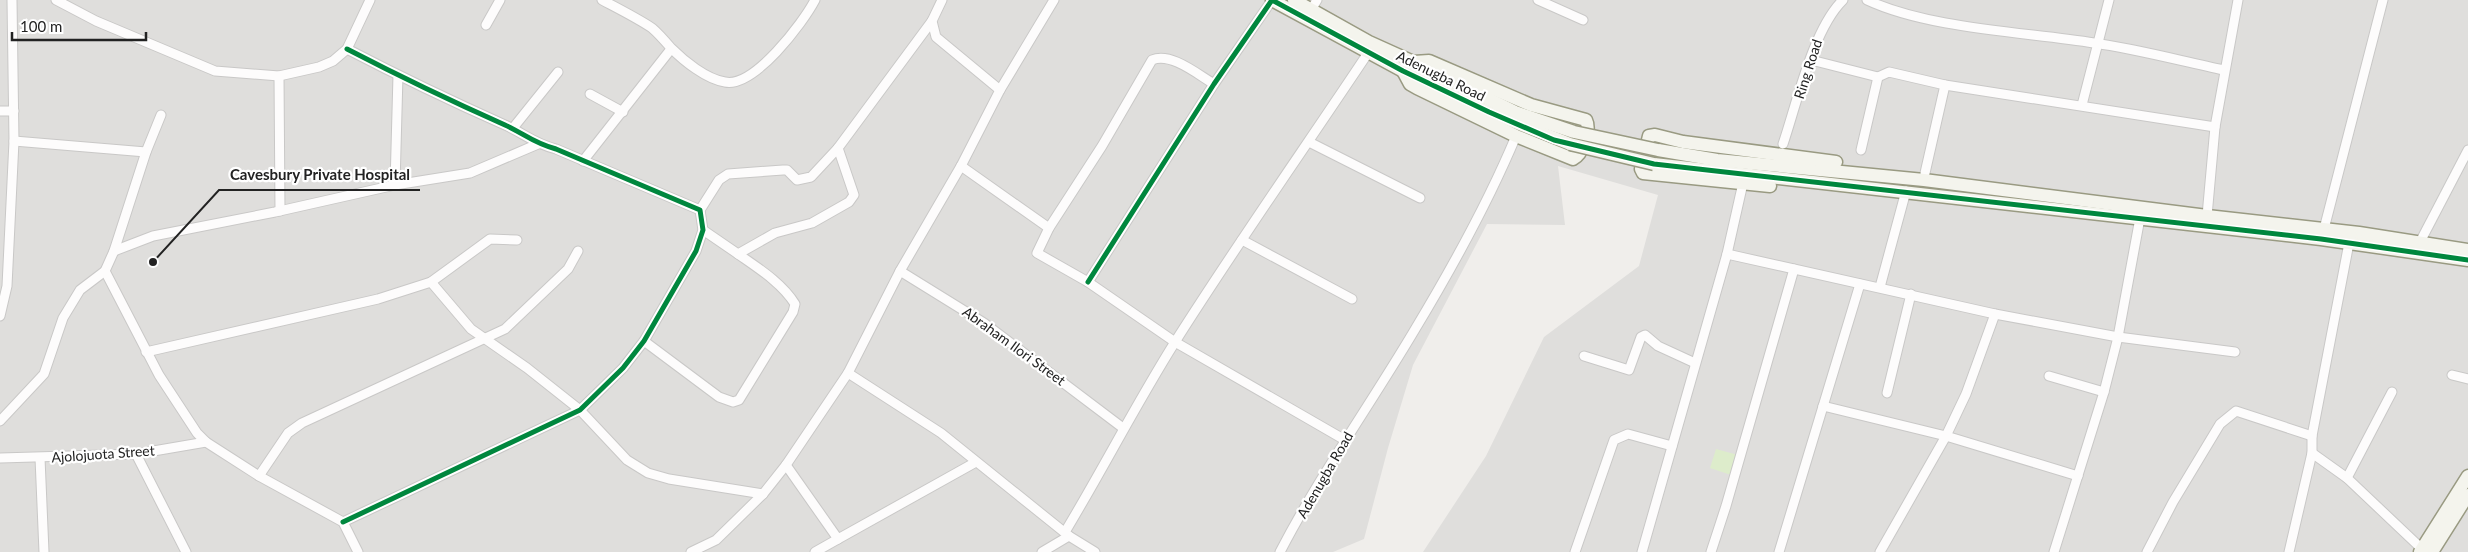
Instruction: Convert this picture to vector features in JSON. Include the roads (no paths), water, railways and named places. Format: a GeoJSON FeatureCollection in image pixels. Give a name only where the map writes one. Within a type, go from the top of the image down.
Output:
{"type":"FeatureCollection","features":[{"type":"Feature","properties":{"kind":"street"},"geometry":{"type":"LineString","coordinates":[[0,316],[7,286],[14,141],[12,0]]}},
{"type":"Feature","properties":{"kind":"street"},"geometry":{"type":"LineString","coordinates":[[56,0],[96,21],[215,71],[279,76],[319,67],[333,61],[347,49],[370,0]]}},
{"type":"Feature","properties":{"kind":"street"},"geometry":{"type":"LineString","coordinates":[[486,25],[500,0]]}},
{"type":"Feature","properties":{"kind":"street"},"geometry":{"type":"LineString","coordinates":[[602,0],[653,29],[672,49],[715,79],[727,83],[739,80],[764,64],[782,45],[815,0]]}},
{"type":"Feature","properties":{"kind":"street"},"geometry":{"type":"LineString","coordinates":[[343,522],[580,410],[624,368],[644,341],[690,263],[704,230],[700,210],[720,180],[728,174],[783,170],[787,170],[797,180],[811,177],[838,148],[932,21],[942,0]]}},
{"type":"Feature","properties":{"kind":"street"},"geometry":{"type":"LineString","coordinates":[[691,552],[716,540],[763,494],[786,465],[848,373],[900,271],[961,166],[1000,90],[1054,0]]}},
{"type":"Feature","properties":{"kind":"street"},"geometry":{"type":"LineString","coordinates":[[1088,282],[1214,84],[1272,0],[1311,10]]}},
{"type":"Feature","properties":{"kind":"street"},"geometry":{"type":"LineString","coordinates":[[1294,0],[1311,10]]}},
{"type":"Feature","properties":{"kind":"street"},"geometry":{"type":"LineString","coordinates":[[1538,0],[1583,20]]}},
{"type":"Feature","properties":{"kind":"street","name":"Ring Road"},"geometry":{"type":"LineString","coordinates":[[1783,144],[1819,34],[1835,8],[1843,0]]}},
{"type":"Feature","properties":{"kind":"street"},"geometry":{"type":"LineString","coordinates":[[1868,0],[1882,7],[1920,17],[2097,43],[2224,70]]}},
{"type":"Feature","properties":{"kind":"street"},"geometry":{"type":"LineString","coordinates":[[2082,105],[2109,0]]}},
{"type":"Feature","properties":{"kind":"street"},"geometry":{"type":"LineString","coordinates":[[2207,216],[2215,127],[2238,0]]}},
{"type":"Feature","properties":{"kind":"street"},"geometry":{"type":"LineString","coordinates":[[2324,230],[2384,0]]}},
{"type":"Feature","properties":{"kind":"street","name":"Adenugba Road"},"geometry":{"type":"LineString","coordinates":[[1311,10],[1368,53],[1403,71],[1489,112],[1572,138]]}},
{"type":"Feature","properties":{"kind":"street","name":"Adenugba Road"},"geometry":{"type":"LineString","coordinates":[[1311,10],[1369,42],[1572,138]]}},
{"type":"Feature","properties":{"kind":"street"},"geometry":{"type":"LineString","coordinates":[[932,21],[936,37],[1000,90]]}},
{"type":"Feature","properties":{"kind":"street"},"geometry":{"type":"LineString","coordinates":[[347,49],[398,75],[513,128],[538,144],[583,160],[700,210]]}},
{"type":"Feature","properties":{"kind":"street"},"geometry":{"type":"LineString","coordinates":[[583,160],[672,49]]}},
{"type":"Feature","properties":{"kind":"street"},"geometry":{"type":"LineString","coordinates":[[1042,552],[1067,534],[1113,452],[1124,428],[1175,342],[1368,53]]}},
{"type":"Feature","properties":{"kind":"street"},"geometry":{"type":"LineString","coordinates":[[1214,84],[1169,59],[1159,58],[1152,60],[1102,146],[1048,228],[1037,253],[1088,282],[1175,342],[1345,440]]}},
{"type":"Feature","properties":{"kind":"street"},"geometry":{"type":"LineString","coordinates":[[1811,60],[1878,77],[1889,72],[1945,85],[2215,127]]}},
{"type":"Feature","properties":{"kind":"street"},"geometry":{"type":"LineString","coordinates":[[1403,71],[1410,84],[1516,136],[1573,159],[1581,152],[1588,123],[1586,120],[1531,105],[1429,61],[1414,62]]}},
{"type":"Feature","properties":{"kind":"street"},"geometry":{"type":"LineString","coordinates":[[513,128],[558,72]]}},
{"type":"Feature","properties":{"kind":"street"},"geometry":{"type":"LineString","coordinates":[[395,185],[398,75]]}},
{"type":"Feature","properties":{"kind":"street"},"geometry":{"type":"LineString","coordinates":[[279,76],[280,211]]}},
{"type":"Feature","properties":{"kind":"street"},"geometry":{"type":"LineString","coordinates":[[1861,150],[1878,77]]}},
{"type":"Feature","properties":{"kind":"street"},"geometry":{"type":"LineString","coordinates":[[1925,173],[1945,85]]}},
{"type":"Feature","properties":{"kind":"street"},"geometry":{"type":"LineString","coordinates":[[590,94],[623,112]]}},
{"type":"Feature","properties":{"kind":"street"},"geometry":{"type":"LineString","coordinates":[[0,111],[14,111]]}},
{"type":"Feature","properties":{"kind":"street"},"geometry":{"type":"LineString","coordinates":[[0,421],[44,374],[60,325],[80,290],[105,271],[114,251],[146,152],[161,115]]}},
{"type":"Feature","properties":{"kind":"street"},"geometry":{"type":"LineString","coordinates":[[1856,188],[1824,190],[1743,183],[1644,174],[1641,169],[1649,136],[1655,135],[1683,142],[1841,163],[1861,172]]}},
{"type":"Feature","properties":{"kind":"street","name":"Adenugba Road"},"geometry":{"type":"LineString","coordinates":[[1280,552],[1345,440],[1446,277],[1501,172],[1516,136]]}},
{"type":"Feature","properties":{"kind":"street"},"geometry":{"type":"LineString","coordinates":[[1572,138],[1717,160],[1861,172],[2420,242],[2468,250]]}},
{"type":"Feature","properties":{"kind":"street"},"geometry":{"type":"LineString","coordinates":[[1572,138],[1654,164],[1856,188],[1906,190],[2349,243],[2468,260]]}},
{"type":"Feature","properties":{"kind":"street"},"geometry":{"type":"LineString","coordinates":[[14,141],[146,152]]}},
{"type":"Feature","properties":{"kind":"street"},"geometry":{"type":"LineString","coordinates":[[1309,142],[1420,198]]}},
{"type":"Feature","properties":{"kind":"street"},"geometry":{"type":"LineString","coordinates":[[114,251],[153,236],[280,211],[395,185],[470,173],[538,144]]}},
{"type":"Feature","properties":{"kind":"street"},"geometry":{"type":"LineString","coordinates":[[738,254],[775,233],[812,223],[849,202],[854,196],[838,148]]}},
{"type":"Feature","properties":{"kind":"street"},"geometry":{"type":"LineString","coordinates":[[2420,242],[2468,150]]}},
{"type":"Feature","properties":{"kind":"street"},"geometry":{"type":"LineString","coordinates":[[961,166],[1048,228]]}},
{"type":"Feature","properties":{"kind":"street"},"geometry":{"type":"LineString","coordinates":[[1642,552],[1727,254],[1743,183]]}},
{"type":"Feature","properties":{"kind":"street"},"geometry":{"type":"LineString","coordinates":[[1880,287],[1906,190]]}},
{"type":"Feature","properties":{"kind":"street"},"geometry":{"type":"LineString","coordinates":[[2054,552],[2104,392],[2118,337],[2140,218]]}},
{"type":"Feature","properties":{"kind":"street"},"geometry":{"type":"LineString","coordinates":[[644,341],[719,397],[733,402],[739,400],[793,312],[795,304],[791,297],[760,268],[704,230]]}},
{"type":"Feature","properties":{"kind":"street"},"geometry":{"type":"LineString","coordinates":[[146,352],[378,299],[431,282],[490,240],[517,240]]}},
{"type":"Feature","properties":{"kind":"street"},"geometry":{"type":"LineString","coordinates":[[1242,240],[1352,299]]}},
{"type":"Feature","properties":{"kind":"street"},"geometry":{"type":"LineString","coordinates":[[2289,552],[2312,453],[2312,436],[2349,243]]}},
{"type":"Feature","properties":{"kind":"street"},"geometry":{"type":"LineString","coordinates":[[260,476],[288,433],[302,423],[401,375],[485,340],[505,329],[568,269],[578,251]]}},
{"type":"Feature","properties":{"kind":"street"},"geometry":{"type":"LineString","coordinates":[[1727,254],[1995,314],[2118,337],[2235,352]]}},
{"type":"Feature","properties":{"kind":"street"},"geometry":{"type":"LineString","coordinates":[[1711,552],[1794,269]]}},
{"type":"Feature","properties":{"kind":"street"},"geometry":{"type":"LineString","coordinates":[[105,271],[146,352],[197,433],[206,442],[260,476],[343,522],[358,552]]}},
{"type":"Feature","properties":{"kind":"street","name":"Abraham Ilori Street"},"geometry":{"type":"LineString","coordinates":[[900,271],[984,323],[1124,428]]}},
{"type":"Feature","properties":{"kind":"street"},"geometry":{"type":"LineString","coordinates":[[431,282],[466,323],[485,340],[527,368],[580,410],[616,450],[648,473],[669,479],[763,494]]}},
{"type":"Feature","properties":{"kind":"street"},"geometry":{"type":"LineString","coordinates":[[1779,552],[1860,284]]}},
{"type":"Feature","properties":{"kind":"street"},"geometry":{"type":"LineString","coordinates":[[1887,393],[1911,294]]}},
{"type":"Feature","properties":{"kind":"street"},"geometry":{"type":"LineString","coordinates":[[1880,552],[1946,436],[1966,394],[1995,314]]}},
{"type":"Feature","properties":{"kind":"street"},"geometry":{"type":"LineString","coordinates":[[1584,356],[1629,370],[1641,337],[1645,335],[1658,346],[1696,363]]}},
{"type":"Feature","properties":{"kind":"street"},"geometry":{"type":"LineString","coordinates":[[848,373],[941,433],[1067,534],[1095,552]]}},
{"type":"Feature","properties":{"kind":"street"},"geometry":{"type":"LineString","coordinates":[[2452,375],[2468,379]]}},
{"type":"Feature","properties":{"kind":"street"},"geometry":{"type":"LineString","coordinates":[[2049,376],[2104,392]]}},
{"type":"Feature","properties":{"kind":"street"},"geometry":{"type":"LineString","coordinates":[[2347,478],[2392,392]]}},
{"type":"Feature","properties":{"kind":"street"},"geometry":{"type":"LineString","coordinates":[[1823,406],[1946,436],[2078,476]]}},
{"type":"Feature","properties":{"kind":"street"},"geometry":{"type":"LineString","coordinates":[[2147,552],[2173,502],[2220,424],[2229,415],[2236,411],[2312,436]]}},
{"type":"Feature","properties":{"kind":"street"},"geometry":{"type":"LineString","coordinates":[[1575,552],[1614,440],[1628,434],[1672,446]]}},
{"type":"Feature","properties":{"kind":"street","name":"Ajolojuota Street"},"geometry":{"type":"LineString","coordinates":[[0,458],[136,454],[206,442]]}},
{"type":"Feature","properties":{"kind":"street"},"geometry":{"type":"LineString","coordinates":[[2312,453],[2347,478],[2425,551]]}},
{"type":"Feature","properties":{"kind":"street"},"geometry":{"type":"LineString","coordinates":[[136,454],[186,552]]}},
{"type":"Feature","properties":{"kind":"street"},"geometry":{"type":"LineString","coordinates":[[40,458],[44,552]]}},
{"type":"Feature","properties":{"kind":"street"},"geometry":{"type":"LineString","coordinates":[[815,552],[976,462]]}},
{"type":"Feature","properties":{"kind":"street"},"geometry":{"type":"LineString","coordinates":[[786,465],[838,540]]}},
{"type":"Feature","properties":{"kind":"street"},"geometry":{"type":"LineString","coordinates":[[2425,551],[2468,476]]}},
{"type":"Feature","properties":{"kind":"street"},"geometry":{"type":"LineString","coordinates":[[2425,551],[2468,495]]}},
{"type":"Feature","properties":{"kind":"place","name":"Cavesbury Private Hospital"},"geometry":{"type":"Point","coordinates":[153,262]}}]}
